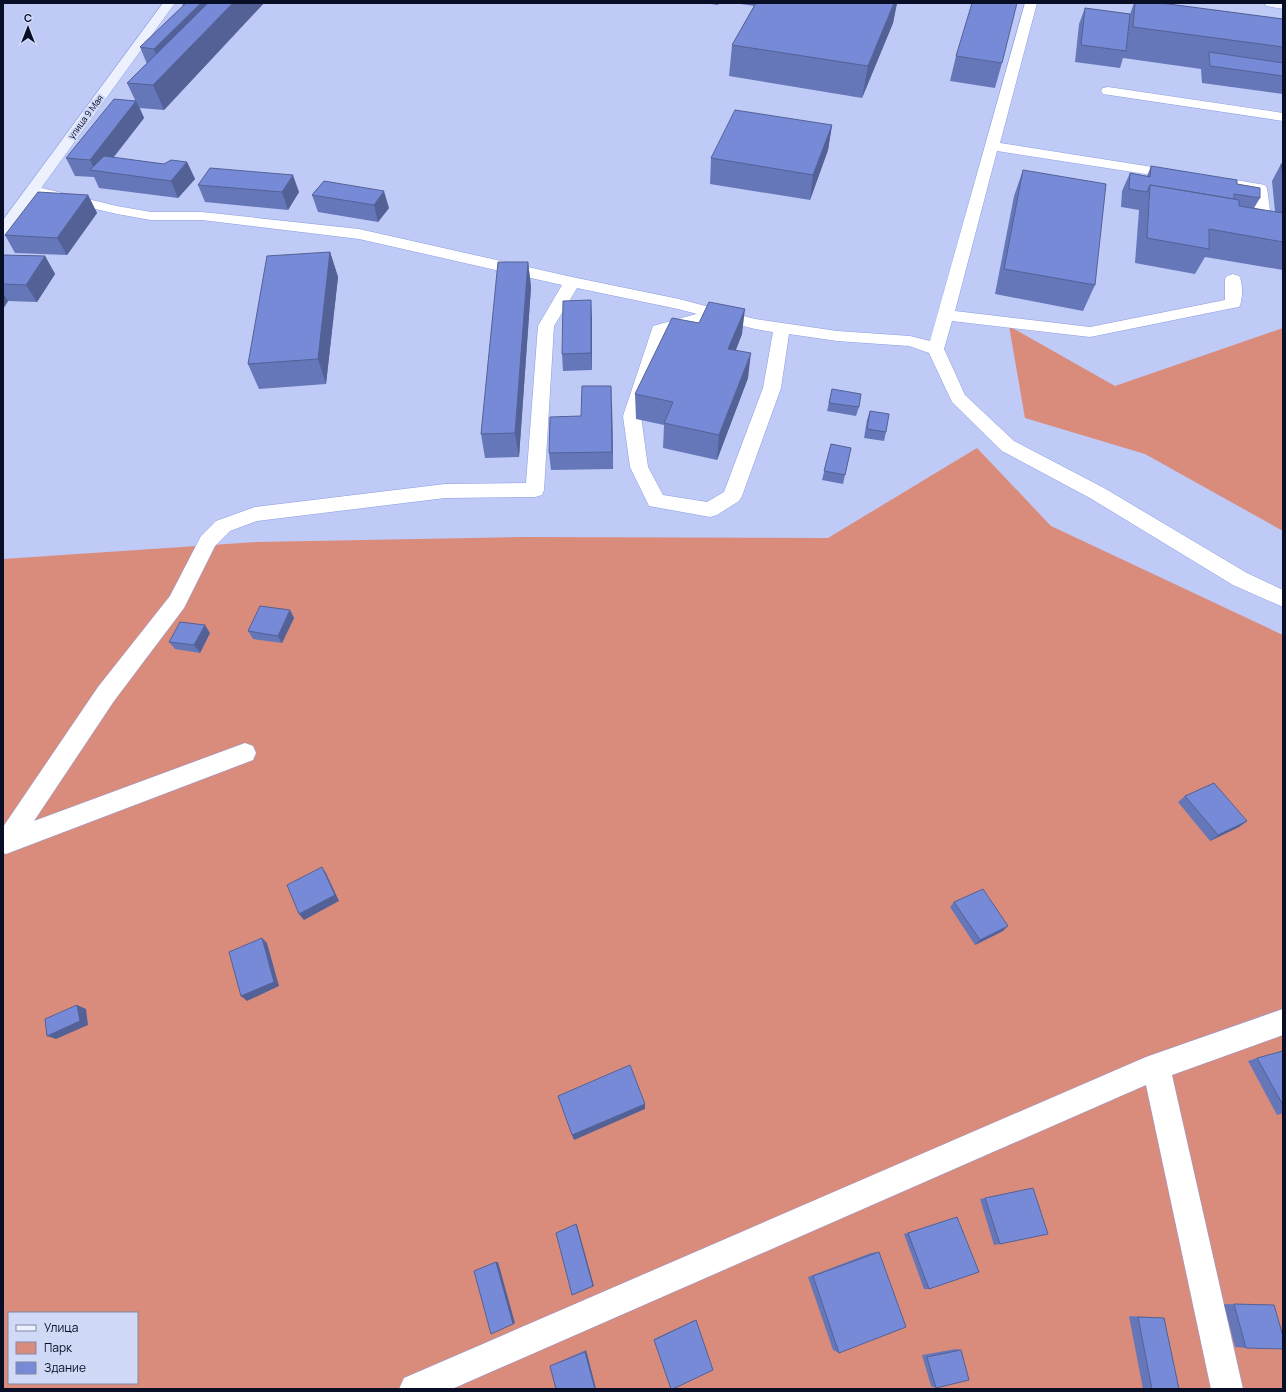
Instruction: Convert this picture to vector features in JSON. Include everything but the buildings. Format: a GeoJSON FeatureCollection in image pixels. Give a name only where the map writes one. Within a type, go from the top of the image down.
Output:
{"type":"FeatureCollection","features":[{"type":"Feature","properties":{"kind":"main road","name":"улица 9 Мая"},"geometry":{"type":"LineString","coordinates":[[3,231],[169,3]]}},
{"type":"Feature","properties":{"kind":"main road"},"geometry":{"type":"LineString","coordinates":[[1270,3],[1283,5]]}},
{"type":"Feature","properties":{"kind":"lane"},"geometry":{"type":"LineString","coordinates":[[1031,3],[936,349],[958,398],[1008,446],[1097,493],[1240,579],[1283,599]]}},
{"type":"Feature","properties":{"kind":"lane"},"geometry":{"type":"LineString","coordinates":[[1108,91],[1283,117]]}},
{"type":"Feature","properties":{"kind":"lane"},"geometry":{"type":"LineString","coordinates":[[992,146],[1189,177]]}},
{"type":"Feature","properties":{"kind":"lane"},"geometry":{"type":"LineString","coordinates":[[1220,182],[1260,188],[1264,225]]}},
{"type":"Feature","properties":{"kind":"lane"},"geometry":{"type":"LineString","coordinates":[[33,190],[117,210],[151,216],[202,216],[360,234],[572,282],[679,304],[755,324],[837,336],[910,341],[936,349]]}},
{"type":"Feature","properties":{"kind":"lane"},"geometry":{"type":"LineString","coordinates":[[945,315],[1090,332],[1233,303],[1233,279]]}},
{"type":"Feature","properties":{"kind":"lane"},"geometry":{"type":"LineString","coordinates":[[245,753],[6,843],[106,694],[177,602],[208,541],[223,526],[255,514],[445,491],[535,490],[546,326],[572,282]]}},
{"type":"Feature","properties":{"kind":"lane"},"geometry":{"type":"LineString","coordinates":[[715,314],[659,330],[632,416],[639,467],[656,501],[710,510],[732,496],[772,388],[782,328]]}},
{"type":"Feature","properties":{"kind":"lane"},"geometry":{"type":"LineString","coordinates":[[415,1389],[1156,1067],[1283,1022]]}},
{"type":"Feature","properties":{"kind":"lane"},"geometry":{"type":"LineString","coordinates":[[1156,1067],[1227,1389]]}},
{"type":"Feature","properties":{"kind":"green space"},"geometry":{"type":"Polygon","coordinates":[[[1009,326],[1115,386],[1283,328],[1283,531],[1145,454],[1025,418],[1009,326]]]}},
{"type":"Feature","properties":{"kind":"green space"},"geometry":{"type":"Polygon","coordinates":[[[977,448],[1051,526],[1283,635],[1283,1389],[3,1389],[3,559],[257,542],[522,537],[828,538],[977,448]]]}}]}
